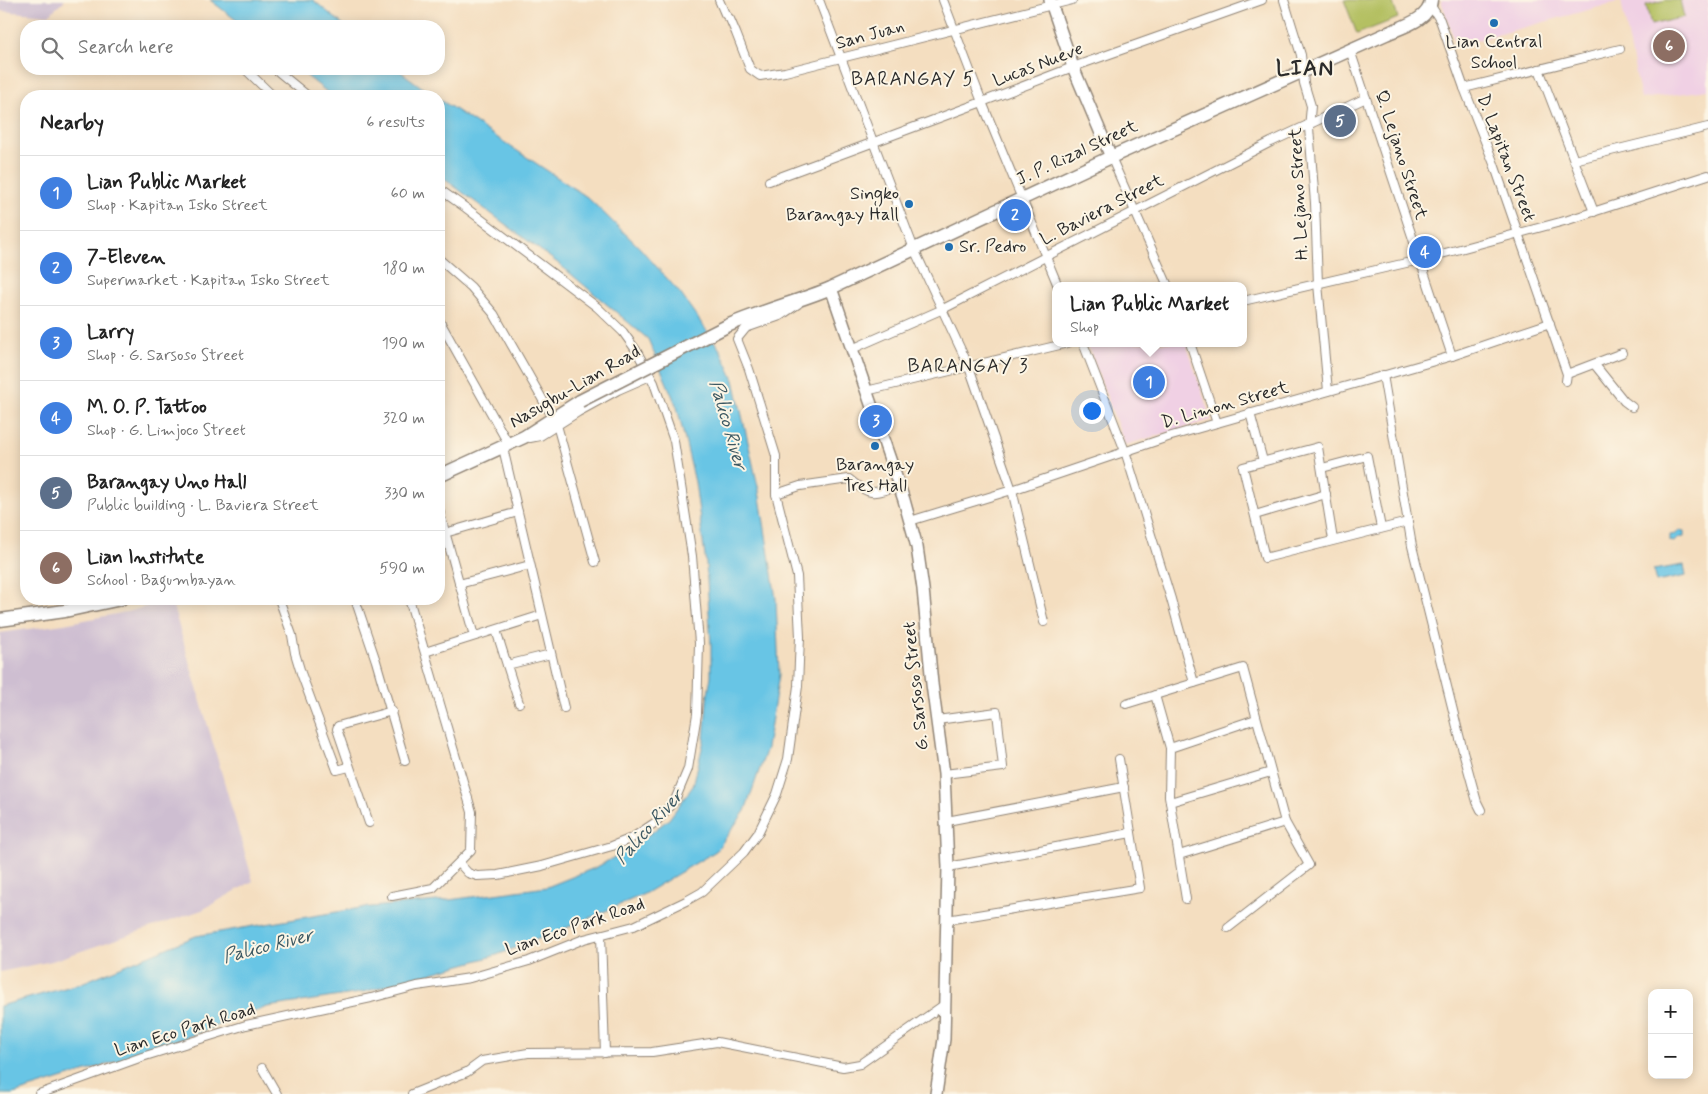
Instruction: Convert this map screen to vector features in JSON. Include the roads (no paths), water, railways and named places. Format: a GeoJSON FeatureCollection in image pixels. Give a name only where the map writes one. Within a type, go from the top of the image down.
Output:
{"type":"FeatureCollection","features":[{"type":"Feature","properties":{"kind":"main road","name":"J. P. Rizal Street"},"geometry":{"type":"LineString","coordinates":[[727,326],[776,307],[806,299],[831,288],[1021,198],[1350,50],[1423,16],[1431,3]]}},
{"type":"Feature","properties":{"kind":"main road","name":"Nasugbu-Lian Road"},"geometry":{"type":"LineString","coordinates":[[445,473],[506,446],[555,421],[580,401],[727,326]]}},
{"type":"Feature","properties":{"kind":"main road"},"geometry":{"type":"LineString","coordinates":[[0,620],[91,605]]}},
{"type":"Feature","properties":{"kind":"street"},"geometry":{"type":"LineString","coordinates":[[819,0],[914,249],[969,367],[1012,490],[1044,622]]}},
{"type":"Feature","properties":{"kind":"street"},"geometry":{"type":"LineString","coordinates":[[943,0],[982,102],[1056,282]]}},
{"type":"Feature","properties":{"kind":"street","name":"San Juan"},"geometry":{"type":"LineString","coordinates":[[720,1],[736,33],[750,69],[760,76],[842,58],[1050,3],[1072,0]]}},
{"type":"Feature","properties":{"kind":"street","name":"Lucas Nueve"},"geometry":{"type":"LineString","coordinates":[[769,181],[1073,67],[1262,0]]}},
{"type":"Feature","properties":{"kind":"street","name":"H. Lejano Street"},"geometry":{"type":"LineString","coordinates":[[1284,0],[1301,55],[1304,83],[1311,106],[1311,123],[1309,128],[1315,203],[1318,284],[1328,391]]}},
{"type":"Feature","properties":{"kind":"street"},"geometry":{"type":"LineString","coordinates":[[1050,3],[1073,67],[1166,282]]}},
{"type":"Feature","properties":{"kind":"street","name":"D. Lapitan Street"},"geometry":{"type":"LineString","coordinates":[[1431,3],[1440,20],[1494,164],[1550,323],[1567,378],[1595,365]]}},
{"type":"Feature","properties":{"kind":"street"},"geometry":{"type":"LineString","coordinates":[[1464,88],[1620,49]]}},
{"type":"Feature","properties":{"kind":"street","name":"Q. Lejano Street"},"geometry":{"type":"LineString","coordinates":[[1350,50],[1452,356]]}},
{"type":"Feature","properties":{"kind":"street"},"geometry":{"type":"LineString","coordinates":[[1539,69],[1594,212]]}},
{"type":"Feature","properties":{"kind":"street"},"geometry":{"type":"LineString","coordinates":[[251,75],[267,90]]}},
{"type":"Feature","properties":{"kind":"street"},"geometry":{"type":"LineString","coordinates":[[282,75],[301,90]]}},
{"type":"Feature","properties":{"kind":"street","name":"L. Baviera Street"},"geometry":{"type":"LineString","coordinates":[[852,349],[943,309],[1311,123],[1366,98]]}},
{"type":"Feature","properties":{"kind":"street"},"geometry":{"type":"LineString","coordinates":[[1574,160],[1708,128]]}},
{"type":"Feature","properties":{"kind":"street"},"geometry":{"type":"LineString","coordinates":[[1247,300],[1419,260],[1518,233],[1594,212],[1708,174]]}},
{"type":"Feature","properties":{"kind":"street"},"geometry":{"type":"LineString","coordinates":[[445,193],[597,307],[623,332],[636,350],[654,383],[674,441],[692,556],[699,643],[697,714],[688,769],[675,800],[656,822],[619,844],[542,866],[498,875],[477,876],[468,873],[459,863]]}},
{"type":"Feature","properties":{"kind":"street"},"geometry":{"type":"LineString","coordinates":[[445,264],[470,286],[494,314],[555,421],[595,562]]}},
{"type":"Feature","properties":{"kind":"street","name":"G. Sarsoso Street"},"geometry":{"type":"LineString","coordinates":[[831,288],[899,485],[918,554],[923,589],[944,774],[947,821],[948,867],[944,1039],[936,1094]]}},
{"type":"Feature","properties":{"kind":"street","name":"Lian Eco Park Road"},"geometry":{"type":"LineString","coordinates":[[40,1094],[151,1054],[246,1025],[417,986],[470,978],[529,961],[584,939],[634,926],[702,892],[744,852],[758,833],[777,794],[788,759],[798,686],[800,637],[798,576],[776,494],[776,456],[749,370],[737,339],[746,328],[780,316],[806,299]]}},
{"type":"Feature","properties":{"kind":"street","name":"D. Limon Street"},"geometry":{"type":"LineString","coordinates":[[910,521],[1012,490],[1125,451],[1250,413],[1452,356],[1550,323]]}},
{"type":"Feature","properties":{"kind":"street"},"geometry":{"type":"LineString","coordinates":[[445,331],[506,446],[518,512],[564,708]]}},
{"type":"Feature","properties":{"kind":"street"},"geometry":{"type":"LineString","coordinates":[[866,391],[1052,347]]}},
{"type":"Feature","properties":{"kind":"street"},"geometry":{"type":"LineString","coordinates":[[1085,347],[1125,451],[1171,599],[1194,683]]}},
{"type":"Feature","properties":{"kind":"street"},"geometry":{"type":"LineString","coordinates":[[1191,347],[1217,423]]}},
{"type":"Feature","properties":{"kind":"street"},"geometry":{"type":"LineString","coordinates":[[1622,353],[1595,365],[1624,401],[1632,407]]}},
{"type":"Feature","properties":{"kind":"street"},"geometry":{"type":"LineString","coordinates":[[1383,375],[1412,546],[1444,676],[1481,810]]}},
{"type":"Feature","properties":{"kind":"street"},"geometry":{"type":"LineString","coordinates":[[555,421],[578,412],[618,390],[650,376]]}},
{"type":"Feature","properties":{"kind":"street"},"geometry":{"type":"LineString","coordinates":[[1250,413],[1264,461]]}},
{"type":"Feature","properties":{"kind":"street"},"geometry":{"type":"LineString","coordinates":[[1334,540],[1318,447],[1243,466],[1265,558],[1408,522]]}},
{"type":"Feature","properties":{"kind":"street"},"geometry":{"type":"LineString","coordinates":[[1322,468],[1367,456],[1381,528]]}},
{"type":"Feature","properties":{"kind":"street"},"geometry":{"type":"LineString","coordinates":[[776,494],[800,486],[849,479],[861,489],[876,494],[899,485]]}},
{"type":"Feature","properties":{"kind":"street"},"geometry":{"type":"LineString","coordinates":[[1255,515],[1326,494]]}},
{"type":"Feature","properties":{"kind":"street"},"geometry":{"type":"LineString","coordinates":[[474,636],[445,533],[518,512]]}},
{"type":"Feature","properties":{"kind":"street"},"geometry":{"type":"LineString","coordinates":[[459,584],[530,565]]}},
{"type":"Feature","properties":{"kind":"street"},"geometry":{"type":"LineString","coordinates":[[281,605],[292,635],[294,653],[337,770],[349,766]]}},
{"type":"Feature","properties":{"kind":"street"},"geometry":{"type":"LineString","coordinates":[[357,605],[392,711],[405,761]]}},
{"type":"Feature","properties":{"kind":"street"},"geometry":{"type":"LineString","coordinates":[[392,896],[432,888],[471,850],[472,812],[411,605]]}},
{"type":"Feature","properties":{"kind":"street"},"geometry":{"type":"LineString","coordinates":[[425,652],[542,615]]}},
{"type":"Feature","properties":{"kind":"street"},"geometry":{"type":"LineString","coordinates":[[496,630],[519,703]]}},
{"type":"Feature","properties":{"kind":"street"},"geometry":{"type":"LineString","coordinates":[[508,665],[551,654]]}},
{"type":"Feature","properties":{"kind":"street"},"geometry":{"type":"LineString","coordinates":[[1126,704],[1243,668],[1285,822],[1309,865],[1228,928]]}},
{"type":"Feature","properties":{"kind":"street"},"geometry":{"type":"LineString","coordinates":[[1155,695],[1170,748],[1170,802],[1186,899]]}},
{"type":"Feature","properties":{"kind":"street"},"geometry":{"type":"LineString","coordinates":[[369,823],[337,729],[338,726],[392,711]]}},
{"type":"Feature","properties":{"kind":"street"},"geometry":{"type":"LineString","coordinates":[[937,720],[997,712],[1003,767],[944,774]]}},
{"type":"Feature","properties":{"kind":"street"},"geometry":{"type":"LineString","coordinates":[[1170,748],[1256,719]]}},
{"type":"Feature","properties":{"kind":"street"},"geometry":{"type":"LineString","coordinates":[[947,920],[1140,888],[1119,759]]}},
{"type":"Feature","properties":{"kind":"street"},"geometry":{"type":"LineString","coordinates":[[1170,802],[1271,772]]}},
{"type":"Feature","properties":{"kind":"street"},"geometry":{"type":"LineString","coordinates":[[947,821],[1124,787]]}},
{"type":"Feature","properties":{"kind":"street"},"geometry":{"type":"LineString","coordinates":[[1179,855],[1285,822]]}},
{"type":"Feature","properties":{"kind":"street"},"geometry":{"type":"LineString","coordinates":[[948,867],[1131,833]]}},
{"type":"Feature","properties":{"kind":"street"},"geometry":{"type":"LineString","coordinates":[[601,935],[605,1053]]}},
{"type":"Feature","properties":{"kind":"street"},"geometry":{"type":"LineString","coordinates":[[412,1094],[467,1072],[482,1061],[528,1053],[652,1052],[716,1042],[843,1067],[852,1066],[860,1064],[945,1004]]}},
{"type":"Feature","properties":{"kind":"street"},"geometry":{"type":"LineString","coordinates":[[262,1068],[276,1094]]}},
{"type":"Feature","properties":{"kind":"water"},"geometry":{"type":"Polygon","coordinates":[[[210,0],[313,0],[338,20],[236,20],[210,0]]]}},
{"type":"Feature","properties":{"kind":"water"},"geometry":{"type":"Polygon","coordinates":[[[306,75],[405,75],[426,90],[324,90],[306,75]]]}},
{"type":"Feature","properties":{"kind":"water","name":"Palico River"},"geometry":{"type":"Polygon","coordinates":[[[445,103],[587,197],[639,247],[680,293],[721,351],[734,380],[759,491],[776,599],[779,675],[767,748],[745,811],[716,851],[644,894],[576,924],[497,955],[360,993],[267,1007],[144,1053],[13,1094],[0,1094],[0,1006],[79,984],[196,936],[360,908],[449,900],[547,887],[597,867],[634,846],[669,819],[693,786],[704,740],[711,676],[711,645],[706,564],[695,482],[677,407],[648,339],[559,264],[445,179],[445,103]]]}},
{"type":"Feature","properties":{"kind":"water"},"geometry":{"type":"Polygon","coordinates":[[[1679,530],[1684,531],[1684,537],[1678,538],[1674,542],[1670,541],[1670,535],[1676,534],[1679,530]]]}},
{"type":"Feature","properties":{"kind":"water"},"geometry":{"type":"Polygon","coordinates":[[[1684,565],[1686,576],[1656,582],[1653,570],[1684,565]]]}},
{"type":"Feature","properties":{"kind":"place","name":"Lian Central School"},"geometry":{"type":"Point","coordinates":[1494,23]}},
{"type":"Feature","properties":{"kind":"place","name":"Lian Institute"},"geometry":{"type":"Point","coordinates":[1669,46]}},
{"type":"Feature","properties":{"kind":"place","name":"Barangay Uno Hall"},"geometry":{"type":"Point","coordinates":[1340,121]}},
{"type":"Feature","properties":{"kind":"place","name":"Singko Barangay Hall"},"geometry":{"type":"Point","coordinates":[909,204]}},
{"type":"Feature","properties":{"kind":"place","name":"7-Eleven"},"geometry":{"type":"Point","coordinates":[1015,215]}},
{"type":"Feature","properties":{"kind":"place","name":"Sr. Pedro"},"geometry":{"type":"Point","coordinates":[949,247]}},
{"type":"Feature","properties":{"kind":"place","name":"M. O. P. Tattoo"},"geometry":{"type":"Point","coordinates":[1425,252]}},
{"type":"Feature","properties":{"kind":"place","name":"Lian Public Market"},"geometry":{"type":"Point","coordinates":[1149,382]}},
{"type":"Feature","properties":{"kind":"place","name":"Larry"},"geometry":{"type":"Point","coordinates":[876,421]}},
{"type":"Feature","properties":{"kind":"place","name":"Barangay Tres Hall"},"geometry":{"type":"Point","coordinates":[875,446]}},
{"type":"Feature","properties":{"kind":"district","name":"LIAN"},"geometry":{"type":"Point","coordinates":[1305,69]}},
{"type":"Feature","properties":{"kind":"district","name":"BARANGAY 5"},"geometry":{"type":"Point","coordinates":[913,79]}},
{"type":"Feature","properties":{"kind":"district","name":"BARANGAY 3"},"geometry":{"type":"Point","coordinates":[968,366]}}]}
